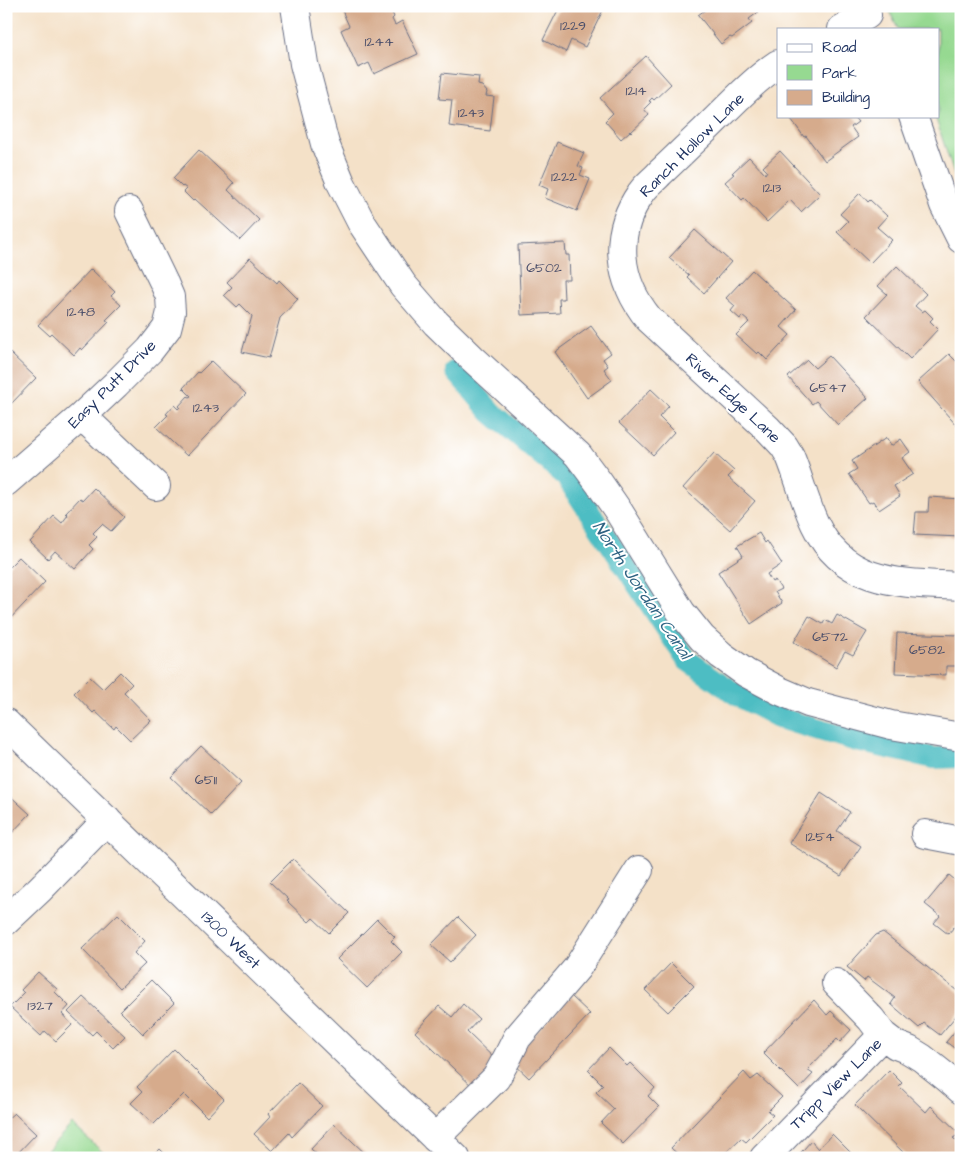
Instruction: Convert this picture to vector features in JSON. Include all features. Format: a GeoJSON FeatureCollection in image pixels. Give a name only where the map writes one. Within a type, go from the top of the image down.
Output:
{"type":"FeatureCollection","features":[{"type":"Feature","properties":{"kind":"street"},"geometry":{"type":"LineString","coordinates":[[295,6],[304,64],[325,144],[341,183],[361,222],[403,285],[436,323],[578,455],[620,512],[681,612],[702,638],[746,673],[808,703],[891,724],[961,737]]}},
{"type":"Feature","properties":{"kind":"street"},"geometry":{"type":"LineString","coordinates":[[844,28],[867,17]]}},
{"type":"Feature","properties":{"kind":"street","name":"Ranch Hollow Lane"},"geometry":{"type":"LineString","coordinates":[[623,238],[629,213],[642,191],[748,89],[777,65]]}},
{"type":"Feature","properties":{"kind":"street"},"geometry":{"type":"LineString","coordinates":[[914,118],[944,205],[961,239]]}},
{"type":"Feature","properties":{"kind":"street","name":"Easy Putt Drive"},"geometry":{"type":"LineString","coordinates":[[6,482],[116,384],[150,350],[166,328],[171,312],[170,297],[129,211]]}},
{"type":"Feature","properties":{"kind":"street","name":"River Edge Lane"},"geometry":{"type":"LineString","coordinates":[[623,238],[622,264],[629,287],[641,310],[784,446],[790,456],[815,524],[824,540],[834,552],[847,563],[875,578],[903,583],[961,586]]}},
{"type":"Feature","properties":{"kind":"street"},"geometry":{"type":"LineString","coordinates":[[82,416],[156,486]]}},
{"type":"Feature","properties":{"kind":"street","name":"1300 West"},"geometry":{"type":"LineString","coordinates":[[6,723],[456,1158]]}},
{"type":"Feature","properties":{"kind":"street"},"geometry":{"type":"LineString","coordinates":[[6,921],[107,820]]}},
{"type":"Feature","properties":{"kind":"street"},"geometry":{"type":"LineString","coordinates":[[924,834],[961,841]]}},
{"type":"Feature","properties":{"kind":"street"},"geometry":{"type":"LineString","coordinates":[[435,1138],[496,1078],[517,1038],[577,968],[640,870]]}},
{"type":"Feature","properties":{"kind":"street"},"geometry":{"type":"LineString","coordinates":[[836,983],[871,1019],[883,1035]]}},
{"type":"Feature","properties":{"kind":"street","name":"Tripp View Lane"},"geometry":{"type":"LineString","coordinates":[[764,1158],[883,1035],[896,1046],[909,1050],[922,1058],[961,1090]]}},
{"type":"Feature","properties":{"kind":"green space"},"geometry":{"type":"Polygon","coordinates":[[[887,6],[961,6],[961,196],[936,118],[940,118],[940,28],[898,28],[887,6]]]}},
{"type":"Feature","properties":{"kind":"green space"},"geometry":{"type":"Polygon","coordinates":[[[72,1124],[109,1158],[40,1158],[72,1124]]]}},
{"type":"Feature","properties":{"kind":"building"},"geometry":{"type":"Polygon","coordinates":[[[340,6],[389,6],[395,25],[402,21],[418,54],[374,74],[369,63],[358,68],[341,30],[349,26],[340,6]]]}},
{"type":"Feature","properties":{"kind":"building"},"geometry":{"type":"Polygon","coordinates":[[[562,6],[605,6],[585,47],[571,40],[566,52],[543,40],[558,10],[560,11],[562,6]]]}},
{"type":"Feature","properties":{"kind":"building"},"geometry":{"type":"Polygon","coordinates":[[[708,6],[763,6],[764,8],[749,19],[752,23],[721,44],[698,15],[708,6]]]}},
{"type":"Feature","properties":{"kind":"building"},"geometry":{"type":"Polygon","coordinates":[[[646,56],[671,84],[654,100],[652,98],[649,101],[651,102],[644,109],[649,115],[621,139],[605,121],[613,113],[600,98],[646,56]]]}},
{"type":"Feature","properties":{"kind":"building"},"geometry":{"type":"Polygon","coordinates":[[[442,73],[479,77],[478,85],[482,86],[487,92],[486,96],[494,97],[490,131],[449,126],[452,100],[439,99],[442,73]]]}},
{"type":"Feature","properties":{"kind":"building"},"geometry":{"type":"Polygon","coordinates":[[[790,118],[855,118],[858,122],[851,127],[858,137],[825,161],[806,136],[804,137],[790,118]]]}},
{"type":"Feature","properties":{"kind":"building"},"geometry":{"type":"Polygon","coordinates":[[[557,142],[584,153],[578,166],[583,168],[580,175],[590,179],[577,211],[545,198],[548,189],[539,185],[557,142]]]}},
{"type":"Feature","properties":{"kind":"building"},"geometry":{"type":"Polygon","coordinates":[[[199,150],[234,183],[228,190],[259,220],[240,240],[195,199],[193,201],[184,192],[187,189],[182,187],[173,178],[199,150]]]}},
{"type":"Feature","properties":{"kind":"building"},"geometry":{"type":"Polygon","coordinates":[[[780,151],[820,194],[801,212],[790,200],[767,222],[744,198],[742,200],[725,182],[749,157],[765,174],[767,171],[763,167],[780,151]]]}},
{"type":"Feature","properties":{"kind":"building"},"geometry":{"type":"Polygon","coordinates":[[[860,193],[868,202],[870,200],[887,216],[877,227],[892,240],[870,263],[837,232],[848,221],[840,214],[860,193]]]}},
{"type":"Feature","properties":{"kind":"building"},"geometry":{"type":"Polygon","coordinates":[[[695,230],[731,262],[704,293],[687,277],[689,275],[669,258],[695,230]]]}},
{"type":"Feature","properties":{"kind":"building"},"geometry":{"type":"Polygon","coordinates":[[[565,243],[566,255],[569,255],[570,280],[563,280],[564,299],[559,299],[560,313],[521,315],[518,245],[565,243]]]}},
{"type":"Feature","properties":{"kind":"building"},"geometry":{"type":"Polygon","coordinates":[[[250,258],[277,283],[279,280],[298,299],[280,318],[269,358],[242,352],[252,316],[240,304],[237,307],[224,295],[232,287],[227,282],[250,258]]]}},
{"type":"Feature","properties":{"kind":"building"},"geometry":{"type":"Polygon","coordinates":[[[897,266],[926,294],[915,306],[922,312],[925,310],[933,318],[930,321],[938,329],[910,359],[866,316],[887,294],[878,286],[897,266]]]}},
{"type":"Feature","properties":{"kind":"building"},"geometry":{"type":"Polygon","coordinates":[[[91,269],[115,292],[111,296],[121,305],[106,320],[109,322],[82,350],[80,348],[74,355],[51,333],[49,335],[38,325],[91,269]]]}},
{"type":"Feature","properties":{"kind":"building"},"geometry":{"type":"Polygon","coordinates":[[[752,270],[796,310],[781,327],[790,335],[767,360],[759,352],[757,354],[736,335],[749,322],[742,316],[740,319],[731,311],[735,306],[726,298],[752,270]]]}},
{"type":"Feature","properties":{"kind":"building"},"geometry":{"type":"Polygon","coordinates":[[[591,326],[611,353],[603,359],[608,366],[604,369],[612,380],[587,398],[555,352],[591,326]]]}},
{"type":"Feature","properties":{"kind":"building"},"geometry":{"type":"Polygon","coordinates":[[[9,352],[36,378],[9,406],[11,408],[6,413],[6,356],[9,352]]]}},
{"type":"Feature","properties":{"kind":"building"},"geometry":{"type":"Polygon","coordinates":[[[949,354],[961,366],[961,425],[958,427],[918,382],[949,354]]]}},
{"type":"Feature","properties":{"kind":"building"},"geometry":{"type":"Polygon","coordinates":[[[829,356],[868,398],[838,425],[816,401],[812,404],[788,377],[807,360],[815,368],[829,356]]]}},
{"type":"Feature","properties":{"kind":"building"},"geometry":{"type":"Polygon","coordinates":[[[211,361],[246,394],[187,456],[156,427],[168,415],[166,414],[174,405],[178,409],[188,396],[191,396],[183,388],[211,361]]]}},
{"type":"Feature","properties":{"kind":"building"},"geometry":{"type":"Polygon","coordinates":[[[651,389],[669,406],[659,417],[674,432],[653,455],[619,423],[651,389]]]}},
{"type":"Feature","properties":{"kind":"building"},"geometry":{"type":"Polygon","coordinates":[[[886,438],[891,446],[901,439],[910,452],[902,458],[913,474],[894,486],[900,496],[879,510],[873,501],[869,503],[849,474],[857,469],[852,461],[886,438]]]}},
{"type":"Feature","properties":{"kind":"building"},"geometry":{"type":"Polygon","coordinates":[[[714,453],[734,471],[728,477],[755,501],[730,530],[683,488],[714,453]]]}},
{"type":"Feature","properties":{"kind":"building"},"geometry":{"type":"Polygon","coordinates":[[[94,488],[124,517],[111,531],[102,524],[93,533],[97,537],[89,545],[93,549],[75,569],[55,551],[48,559],[30,542],[54,516],[62,523],[68,515],[66,513],[80,498],[83,500],[94,488]]]}},
{"type":"Feature","properties":{"kind":"building"},"geometry":{"type":"Polygon","coordinates":[[[929,497],[961,499],[961,537],[914,535],[916,512],[928,512],[929,497]]]}},
{"type":"Feature","properties":{"kind":"building"},"geometry":{"type":"Polygon","coordinates":[[[759,533],[765,543],[767,541],[782,564],[767,574],[772,582],[775,580],[781,589],[775,592],[782,603],[751,624],[718,572],[743,556],[737,546],[759,533]]]}},
{"type":"Feature","properties":{"kind":"building"},"geometry":{"type":"Polygon","coordinates":[[[19,557],[45,582],[6,623],[6,574],[9,571],[7,569],[19,557]]]}},
{"type":"Feature","properties":{"kind":"building"},"geometry":{"type":"Polygon","coordinates":[[[837,615],[867,632],[853,655],[845,651],[836,667],[794,642],[809,616],[823,624],[825,620],[832,624],[837,615]]]}},
{"type":"Feature","properties":{"kind":"building"},"geometry":{"type":"Polygon","coordinates":[[[897,633],[958,635],[957,666],[946,666],[946,675],[895,673],[897,633]]]}},
{"type":"Feature","properties":{"kind":"building"},"geometry":{"type":"Polygon","coordinates":[[[120,672],[132,684],[124,692],[151,720],[130,740],[116,726],[114,729],[95,711],[93,713],[74,693],[90,677],[103,689],[120,672]]]}},
{"type":"Feature","properties":{"kind":"building"},"geometry":{"type":"Polygon","coordinates":[[[201,746],[241,783],[211,815],[171,777],[201,746]]]}},
{"type":"Feature","properties":{"kind":"building"},"geometry":{"type":"Polygon","coordinates":[[[6,792],[30,814],[6,839],[6,792]]]}},
{"type":"Feature","properties":{"kind":"building"},"geometry":{"type":"Polygon","coordinates":[[[821,793],[850,812],[837,831],[861,846],[841,876],[789,843],[821,793]]]}},
{"type":"Feature","properties":{"kind":"building"},"geometry":{"type":"Polygon","coordinates":[[[293,859],[349,913],[329,933],[313,918],[309,922],[270,882],[293,859]]]}},
{"type":"Feature","properties":{"kind":"building"},"geometry":{"type":"Polygon","coordinates":[[[949,875],[961,885],[961,931],[955,926],[948,934],[934,923],[940,916],[925,904],[949,875]]]}},
{"type":"Feature","properties":{"kind":"building"},"geometry":{"type":"Polygon","coordinates":[[[118,914],[145,941],[134,953],[145,964],[120,988],[82,949],[118,914]]]}},
{"type":"Feature","properties":{"kind":"building"},"geometry":{"type":"Polygon","coordinates":[[[458,917],[476,935],[450,962],[431,945],[458,917]]]}},
{"type":"Feature","properties":{"kind":"building"},"geometry":{"type":"Polygon","coordinates":[[[377,919],[395,937],[391,941],[402,952],[367,988],[337,959],[377,919]]]}},
{"type":"Feature","properties":{"kind":"building"},"geometry":{"type":"Polygon","coordinates":[[[883,932],[961,994],[960,1011],[940,1035],[924,1023],[919,1028],[891,1004],[895,998],[867,977],[864,981],[847,967],[876,935],[883,932]]]}},
{"type":"Feature","properties":{"kind":"building"},"geometry":{"type":"Polygon","coordinates":[[[671,963],[694,986],[668,1012],[645,990],[671,963]]]}},
{"type":"Feature","properties":{"kind":"building"},"geometry":{"type":"Polygon","coordinates":[[[38,972],[57,989],[55,992],[69,1006],[62,1014],[72,1025],[56,1041],[45,1031],[41,1036],[10,1007],[24,993],[21,990],[38,972]]]}},
{"type":"Feature","properties":{"kind":"building"},"geometry":{"type":"Polygon","coordinates":[[[151,980],[174,1003],[143,1034],[120,1011],[151,980]]]}},
{"type":"Feature","properties":{"kind":"building"},"geometry":{"type":"Polygon","coordinates":[[[571,996],[590,1014],[529,1078],[510,1060],[571,996]]]}},
{"type":"Feature","properties":{"kind":"building"},"geometry":{"type":"Polygon","coordinates":[[[83,997],[125,1036],[113,1048],[96,1031],[92,1035],[68,1012],[83,997]]]}},
{"type":"Feature","properties":{"kind":"building"},"geometry":{"type":"Polygon","coordinates":[[[814,1000],[827,1015],[831,1011],[851,1030],[840,1042],[837,1039],[807,1070],[813,1074],[799,1089],[763,1053],[814,1000]]]}},
{"type":"Feature","properties":{"kind":"building"},"geometry":{"type":"Polygon","coordinates":[[[463,1004],[479,1019],[467,1032],[499,1063],[474,1088],[415,1032],[439,1006],[452,1017],[463,1004]]]}},
{"type":"Feature","properties":{"kind":"building"},"geometry":{"type":"Polygon","coordinates":[[[961,1024],[961,1053],[946,1042],[961,1024]]]}},
{"type":"Feature","properties":{"kind":"building"},"geometry":{"type":"Polygon","coordinates":[[[609,1048],[627,1066],[630,1063],[655,1088],[648,1096],[659,1107],[623,1144],[601,1123],[614,1109],[596,1092],[603,1085],[588,1070],[609,1048]]]}},
{"type":"Feature","properties":{"kind":"building"},"geometry":{"type":"Polygon","coordinates":[[[174,1049],[224,1099],[207,1117],[184,1094],[154,1124],[131,1103],[142,1092],[137,1087],[174,1049]]]}},
{"type":"Feature","properties":{"kind":"building"},"geometry":{"type":"Polygon","coordinates":[[[889,1070],[902,1083],[899,1086],[926,1112],[931,1106],[960,1134],[953,1138],[961,1145],[961,1158],[909,1158],[855,1105],[889,1070]]]}},
{"type":"Feature","properties":{"kind":"building"},"geometry":{"type":"Polygon","coordinates":[[[744,1072],[751,1080],[758,1075],[782,1097],[768,1111],[773,1115],[746,1142],[741,1138],[720,1158],[682,1158],[671,1148],[744,1072]]]}},
{"type":"Feature","properties":{"kind":"building"},"geometry":{"type":"Polygon","coordinates":[[[298,1083],[322,1106],[292,1137],[289,1133],[272,1151],[254,1134],[270,1117],[268,1114],[298,1083]]]}},
{"type":"Feature","properties":{"kind":"building"},"geometry":{"type":"Polygon","coordinates":[[[14,1113],[36,1134],[15,1156],[6,1148],[6,1120],[14,1113]]]}},
{"type":"Feature","properties":{"kind":"building"},"geometry":{"type":"Polygon","coordinates":[[[334,1124],[370,1158],[321,1158],[311,1149],[334,1124]]]}},
{"type":"Feature","properties":{"kind":"building"},"geometry":{"type":"Polygon","coordinates":[[[832,1134],[853,1155],[852,1158],[796,1158],[811,1141],[818,1149],[832,1134]]]}},
{"type":"Feature","properties":{"kind":"building"},"geometry":{"type":"Polygon","coordinates":[[[160,1149],[169,1158],[151,1158],[160,1149]]]}},
{"type":"Feature","properties":{"kind":"waterway","name":"North Jordan Canal"},"geometry":{"type":"LineString","coordinates":[[456,371],[491,412],[565,475],[687,660],[737,695],[782,719],[857,741],[934,758],[961,757]]}}]}
